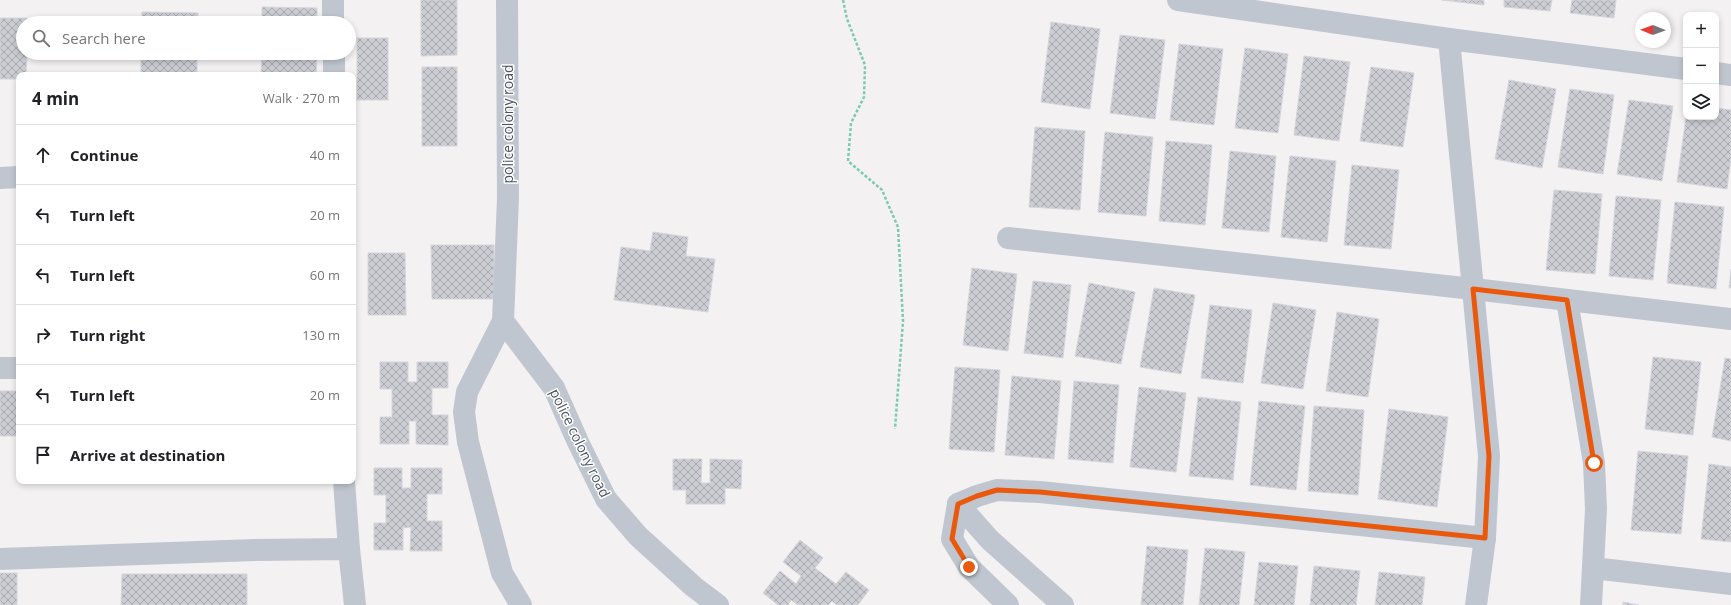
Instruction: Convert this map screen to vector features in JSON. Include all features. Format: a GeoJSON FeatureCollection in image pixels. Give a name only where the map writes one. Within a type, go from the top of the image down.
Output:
{"type":"FeatureCollection","features":[{"type":"Feature","properties":{"kind":"street"},"geometry":{"type":"LineString","coordinates":[[333,0],[333,16]]}},
{"type":"Feature","properties":{"kind":"street","name":"police colony road"},"geometry":{"type":"LineString","coordinates":[[507,0],[508,198],[503,321],[467,392],[464,412],[468,442],[502,573],[521,605]]}},
{"type":"Feature","properties":{"kind":"street"},"geometry":{"type":"LineString","coordinates":[[1178,0],[1449,39],[1683,69]]}},
{"type":"Feature","properties":{"kind":"street"},"geometry":{"type":"LineString","coordinates":[[1449,39],[1489,456],[1485,538],[1476,605]]}},
{"type":"Feature","properties":{"kind":"street"},"geometry":{"type":"LineString","coordinates":[[334,60],[334,72]]}},
{"type":"Feature","properties":{"kind":"street"},"geometry":{"type":"LineString","coordinates":[[1719,73],[1731,75]]}},
{"type":"Feature","properties":{"kind":"street"},"geometry":{"type":"LineString","coordinates":[[0,178],[16,177]]}},
{"type":"Feature","properties":{"kind":"street"},"geometry":{"type":"LineString","coordinates":[[1008,238],[1731,319]]}},
{"type":"Feature","properties":{"kind":"street"},"geometry":{"type":"LineString","coordinates":[[1567,300],[1594,463],[1596,509],[1591,605]]}},
{"type":"Feature","properties":{"kind":"street","name":"police colony road"},"geometry":{"type":"LineString","coordinates":[[503,321],[554,388],[606,499],[638,536],[694,587],[718,605]]}},
{"type":"Feature","properties":{"kind":"street"},"geometry":{"type":"LineString","coordinates":[[0,368],[16,368]]}},
{"type":"Feature","properties":{"kind":"street"},"geometry":{"type":"LineString","coordinates":[[344,484],[355,605]]}},
{"type":"Feature","properties":{"kind":"street"},"geometry":{"type":"LineString","coordinates":[[958,504],[997,490],[1040,492],[1485,538]]}},
{"type":"Feature","properties":{"kind":"street"},"geometry":{"type":"LineString","coordinates":[[958,504],[952,539],[969,567],[1008,605]]}},
{"type":"Feature","properties":{"kind":"street"},"geometry":{"type":"LineString","coordinates":[[958,504],[990,540],[1063,605]]}},
{"type":"Feature","properties":{"kind":"street"},"geometry":{"type":"LineString","coordinates":[[0,559],[255,550],[349,549]]}},
{"type":"Feature","properties":{"kind":"street"},"geometry":{"type":"LineString","coordinates":[[1594,568],[1731,584]]}},
{"type":"Feature","properties":{"kind":"path"},"geometry":{"type":"LineString","coordinates":[[843,0],[847,18],[865,65],[864,97],[851,123],[848,161],[882,190],[898,227],[903,321],[895,429]]}},
{"type":"Feature","properties":{"kind":"building"},"geometry":{"type":"Polygon","coordinates":[[[421,0],[457,0],[457,55],[421,56],[421,0]]]}},
{"type":"Feature","properties":{"kind":"building"},"geometry":{"type":"Polygon","coordinates":[[[1442,0],[1484,0],[1484,5],[1442,0]]]}},
{"type":"Feature","properties":{"kind":"building"},"geometry":{"type":"Polygon","coordinates":[[[1504,0],[1552,0],[1550,11],[1504,7],[1504,0]]]}},
{"type":"Feature","properties":{"kind":"building"},"geometry":{"type":"Polygon","coordinates":[[[1572,0],[1616,0],[1614,18],[1570,13],[1572,0]]]}},
{"type":"Feature","properties":{"kind":"building"},"geometry":{"type":"Polygon","coordinates":[[[262,7],[317,8],[317,16],[262,16],[262,7]]]}},
{"type":"Feature","properties":{"kind":"building"},"geometry":{"type":"Polygon","coordinates":[[[142,12],[198,13],[198,16],[142,16],[142,12]]]}},
{"type":"Feature","properties":{"kind":"building"},"geometry":{"type":"Polygon","coordinates":[[[0,18],[16,18],[16,60],[27,60],[26,72],[16,72],[16,79],[0,79],[0,18]]]}},
{"type":"Feature","properties":{"kind":"building"},"geometry":{"type":"Polygon","coordinates":[[[1051,22],[1100,29],[1090,109],[1041,102],[1051,22]]]}},
{"type":"Feature","properties":{"kind":"building"},"geometry":{"type":"Polygon","coordinates":[[[1120,35],[1165,40],[1155,119],[1110,113],[1120,35]]]}},
{"type":"Feature","properties":{"kind":"building"},"geometry":{"type":"Polygon","coordinates":[[[357,38],[388,38],[388,100],[357,100],[357,38]]]}},
{"type":"Feature","properties":{"kind":"building"},"geometry":{"type":"Polygon","coordinates":[[[1179,44],[1223,49],[1214,125],[1170,120],[1179,44]]]}},
{"type":"Feature","properties":{"kind":"building"},"geometry":{"type":"Polygon","coordinates":[[[1245,48],[1288,54],[1278,133],[1235,128],[1245,48]]]}},
{"type":"Feature","properties":{"kind":"building"},"geometry":{"type":"Polygon","coordinates":[[[1304,56],[1350,62],[1339,141],[1294,135],[1304,56]]]}},
{"type":"Feature","properties":{"kind":"building"},"geometry":{"type":"Polygon","coordinates":[[[141,60],[197,60],[197,72],[141,72],[141,60]]]}},
{"type":"Feature","properties":{"kind":"building"},"geometry":{"type":"Polygon","coordinates":[[[262,60],[317,60],[316,72],[261,72],[262,60]]]}},
{"type":"Feature","properties":{"kind":"building"},"geometry":{"type":"Polygon","coordinates":[[[422,67],[457,67],[457,146],[422,146],[422,67]]]}},
{"type":"Feature","properties":{"kind":"building"},"geometry":{"type":"Polygon","coordinates":[[[1371,67],[1414,73],[1403,147],[1360,141],[1371,67]]]}},
{"type":"Feature","properties":{"kind":"building"},"geometry":{"type":"Polygon","coordinates":[[[1509,80],[1556,89],[1542,168],[1495,159],[1509,80]]]}},
{"type":"Feature","properties":{"kind":"building"},"geometry":{"type":"Polygon","coordinates":[[[1570,89],[1614,95],[1603,174],[1558,167],[1570,89]]]}},
{"type":"Feature","properties":{"kind":"building"},"geometry":{"type":"Polygon","coordinates":[[[1629,100],[1673,106],[1662,181],[1617,174],[1629,100]]]}},
{"type":"Feature","properties":{"kind":"building"},"geometry":{"type":"Polygon","coordinates":[[[1719,108],[1731,110],[1731,158],[1727,189],[1677,182],[1686,120],[1719,120],[1719,108]]]}},
{"type":"Feature","properties":{"kind":"building"},"geometry":{"type":"Polygon","coordinates":[[[1035,127],[1085,131],[1080,210],[1029,207],[1035,127]]]}},
{"type":"Feature","properties":{"kind":"building"},"geometry":{"type":"Polygon","coordinates":[[[1105,132],[1153,137],[1146,216],[1098,212],[1105,132]]]}},
{"type":"Feature","properties":{"kind":"building"},"geometry":{"type":"Polygon","coordinates":[[[1166,141],[1212,145],[1205,225],[1159,221],[1166,141]]]}},
{"type":"Feature","properties":{"kind":"building"},"geometry":{"type":"Polygon","coordinates":[[[1230,151],[1276,156],[1269,232],[1222,228],[1230,151]]]}},
{"type":"Feature","properties":{"kind":"building"},"geometry":{"type":"Polygon","coordinates":[[[1290,156],[1336,161],[1327,242],[1281,237],[1290,156]]]}},
{"type":"Feature","properties":{"kind":"building"},"geometry":{"type":"Polygon","coordinates":[[[1352,165],[1399,170],[1391,249],[1344,245],[1352,165]]]}},
{"type":"Feature","properties":{"kind":"building"},"geometry":{"type":"Polygon","coordinates":[[[1554,190],[1602,194],[1595,274],[1546,270],[1554,190]]]}},
{"type":"Feature","properties":{"kind":"building"},"geometry":{"type":"Polygon","coordinates":[[[1616,196],[1661,200],[1653,280],[1609,276],[1616,196]]]}},
{"type":"Feature","properties":{"kind":"building"},"geometry":{"type":"Polygon","coordinates":[[[1675,202],[1724,207],[1716,289],[1667,283],[1675,202]]]}},
{"type":"Feature","properties":{"kind":"building"},"geometry":{"type":"Polygon","coordinates":[[[653,232],[688,237],[686,256],[715,259],[708,312],[614,300],[621,247],[650,251],[653,232]]]}},
{"type":"Feature","properties":{"kind":"building"},"geometry":{"type":"Polygon","coordinates":[[[431,245],[494,245],[494,299],[432,299],[431,245]]]}},
{"type":"Feature","properties":{"kind":"building"},"geometry":{"type":"Polygon","coordinates":[[[368,253],[405,253],[406,315],[368,315],[368,253]]]}},
{"type":"Feature","properties":{"kind":"building"},"geometry":{"type":"Polygon","coordinates":[[[972,268],[1017,274],[1008,351],[963,345],[972,268]]]}},
{"type":"Feature","properties":{"kind":"building"},"geometry":{"type":"Polygon","coordinates":[[[1731,269],[1731,288],[1729,288],[1731,269]]]}},
{"type":"Feature","properties":{"kind":"building"},"geometry":{"type":"Polygon","coordinates":[[[1033,281],[1071,285],[1063,358],[1024,353],[1033,281]]]}},
{"type":"Feature","properties":{"kind":"building"},"geometry":{"type":"Polygon","coordinates":[[[1089,283],[1135,292],[1121,364],[1075,356],[1089,283]]]}},
{"type":"Feature","properties":{"kind":"building"},"geometry":{"type":"Polygon","coordinates":[[[1154,288],[1195,295],[1181,374],[1140,367],[1154,288]]]}},
{"type":"Feature","properties":{"kind":"building"},"geometry":{"type":"Polygon","coordinates":[[[1273,303],[1316,310],[1303,389],[1261,383],[1273,303]]]}},
{"type":"Feature","properties":{"kind":"building"},"geometry":{"type":"Polygon","coordinates":[[[1210,305],[1252,310],[1243,383],[1201,378],[1210,305]]]}},
{"type":"Feature","properties":{"kind":"building"},"geometry":{"type":"Polygon","coordinates":[[[1337,312],[1379,319],[1368,397],[1326,391],[1337,312]]]}},
{"type":"Feature","properties":{"kind":"building"},"geometry":{"type":"Polygon","coordinates":[[[1653,357],[1701,362],[1693,435],[1645,429],[1653,357]]]}},
{"type":"Feature","properties":{"kind":"building"},"geometry":{"type":"Polygon","coordinates":[[[1725,358],[1731,359],[1731,441],[1712,437],[1725,358]]]}},
{"type":"Feature","properties":{"kind":"building"},"geometry":{"type":"Polygon","coordinates":[[[380,362],[408,362],[408,382],[417,382],[417,362],[448,362],[448,388],[432,388],[432,415],[448,415],[448,445],[416,444],[416,421],[409,421],[409,444],[380,444],[380,417],[392,417],[392,389],[380,389],[380,362]]]}},
{"type":"Feature","properties":{"kind":"building"},"geometry":{"type":"Polygon","coordinates":[[[955,367],[1000,370],[994,452],[949,449],[955,367]]]}},
{"type":"Feature","properties":{"kind":"building"},"geometry":{"type":"Polygon","coordinates":[[[1012,376],[1061,381],[1054,459],[1005,455],[1012,376]]]}},
{"type":"Feature","properties":{"kind":"building"},"geometry":{"type":"Polygon","coordinates":[[[1074,381],[1119,385],[1113,463],[1068,459],[1074,381]]]}},
{"type":"Feature","properties":{"kind":"building"},"geometry":{"type":"Polygon","coordinates":[[[1139,387],[1186,393],[1176,472],[1130,467],[1139,387]]]}},
{"type":"Feature","properties":{"kind":"building"},"geometry":{"type":"Polygon","coordinates":[[[0,391],[16,391],[16,436],[0,436],[0,391]]]}},
{"type":"Feature","properties":{"kind":"building"},"geometry":{"type":"Polygon","coordinates":[[[1198,397],[1241,402],[1233,480],[1189,476],[1198,397]]]}},
{"type":"Feature","properties":{"kind":"building"},"geometry":{"type":"Polygon","coordinates":[[[1259,401],[1305,406],[1296,490],[1250,485],[1259,401]]]}},
{"type":"Feature","properties":{"kind":"building"},"geometry":{"type":"Polygon","coordinates":[[[1314,406],[1364,410],[1358,495],[1308,491],[1314,406]]]}},
{"type":"Feature","properties":{"kind":"building"},"geometry":{"type":"Polygon","coordinates":[[[1389,409],[1448,417],[1437,507],[1378,499],[1389,409]]]}},
{"type":"Feature","properties":{"kind":"building"},"geometry":{"type":"Polygon","coordinates":[[[1638,451],[1688,456],[1681,534],[1631,530],[1638,451]]]}},
{"type":"Feature","properties":{"kind":"building"},"geometry":{"type":"Polygon","coordinates":[[[673,459],[702,459],[701,483],[710,483],[710,459],[742,460],[741,489],[725,488],[725,504],[686,504],[686,490],[673,490],[673,459]]]}},
{"type":"Feature","properties":{"kind":"building"},"geometry":{"type":"Polygon","coordinates":[[[1709,464],[1731,467],[1731,542],[1701,539],[1709,464]]]}},
{"type":"Feature","properties":{"kind":"building"},"geometry":{"type":"Polygon","coordinates":[[[374,468],[402,468],[402,488],[411,488],[411,468],[442,468],[442,494],[427,494],[427,521],[442,521],[442,551],[410,551],[411,527],[403,528],[403,550],[374,550],[374,523],[386,523],[386,495],[374,495],[374,468]]]}},
{"type":"Feature","properties":{"kind":"building"},"geometry":{"type":"Polygon","coordinates":[[[800,540],[823,558],[815,568],[836,584],[846,572],[869,590],[858,605],[837,605],[832,601],[828,605],[798,605],[791,600],[788,605],[778,605],[763,593],[780,571],[796,584],[801,576],[783,562],[800,540]]]}},
{"type":"Feature","properties":{"kind":"building"},"geometry":{"type":"Polygon","coordinates":[[[1147,546],[1188,550],[1183,605],[1141,605],[1147,546]]]}},
{"type":"Feature","properties":{"kind":"building"},"geometry":{"type":"Polygon","coordinates":[[[1205,548],[1245,552],[1239,605],[1199,605],[1205,548]]]}},
{"type":"Feature","properties":{"kind":"building"},"geometry":{"type":"Polygon","coordinates":[[[1259,562],[1298,566],[1294,605],[1254,605],[1259,562]]]}},
{"type":"Feature","properties":{"kind":"building"},"geometry":{"type":"Polygon","coordinates":[[[1314,566],[1360,571],[1356,605],[1310,605],[1314,566]]]}},
{"type":"Feature","properties":{"kind":"building"},"geometry":{"type":"Polygon","coordinates":[[[1379,572],[1425,577],[1422,605],[1375,605],[1379,572]]]}},
{"type":"Feature","properties":{"kind":"building"},"geometry":{"type":"Polygon","coordinates":[[[0,573],[17,573],[17,605],[0,605],[0,573]]]}},
{"type":"Feature","properties":{"kind":"building"},"geometry":{"type":"Polygon","coordinates":[[[122,574],[247,574],[247,605],[121,605],[122,574]]]}},
{"type":"Feature","properties":{"kind":"building"},"geometry":{"type":"Polygon","coordinates":[[[1623,602],[1639,605],[1623,605],[1623,602]]]}},
{"type":"Feature","properties":{"kind":"route"},"geometry":{"type":"LineString","coordinates":[[969,567],[952,539],[958,504],[997,490],[1040,492],[1485,538],[1489,456],[1473,289],[1567,300],[1594,463]]}}]}
